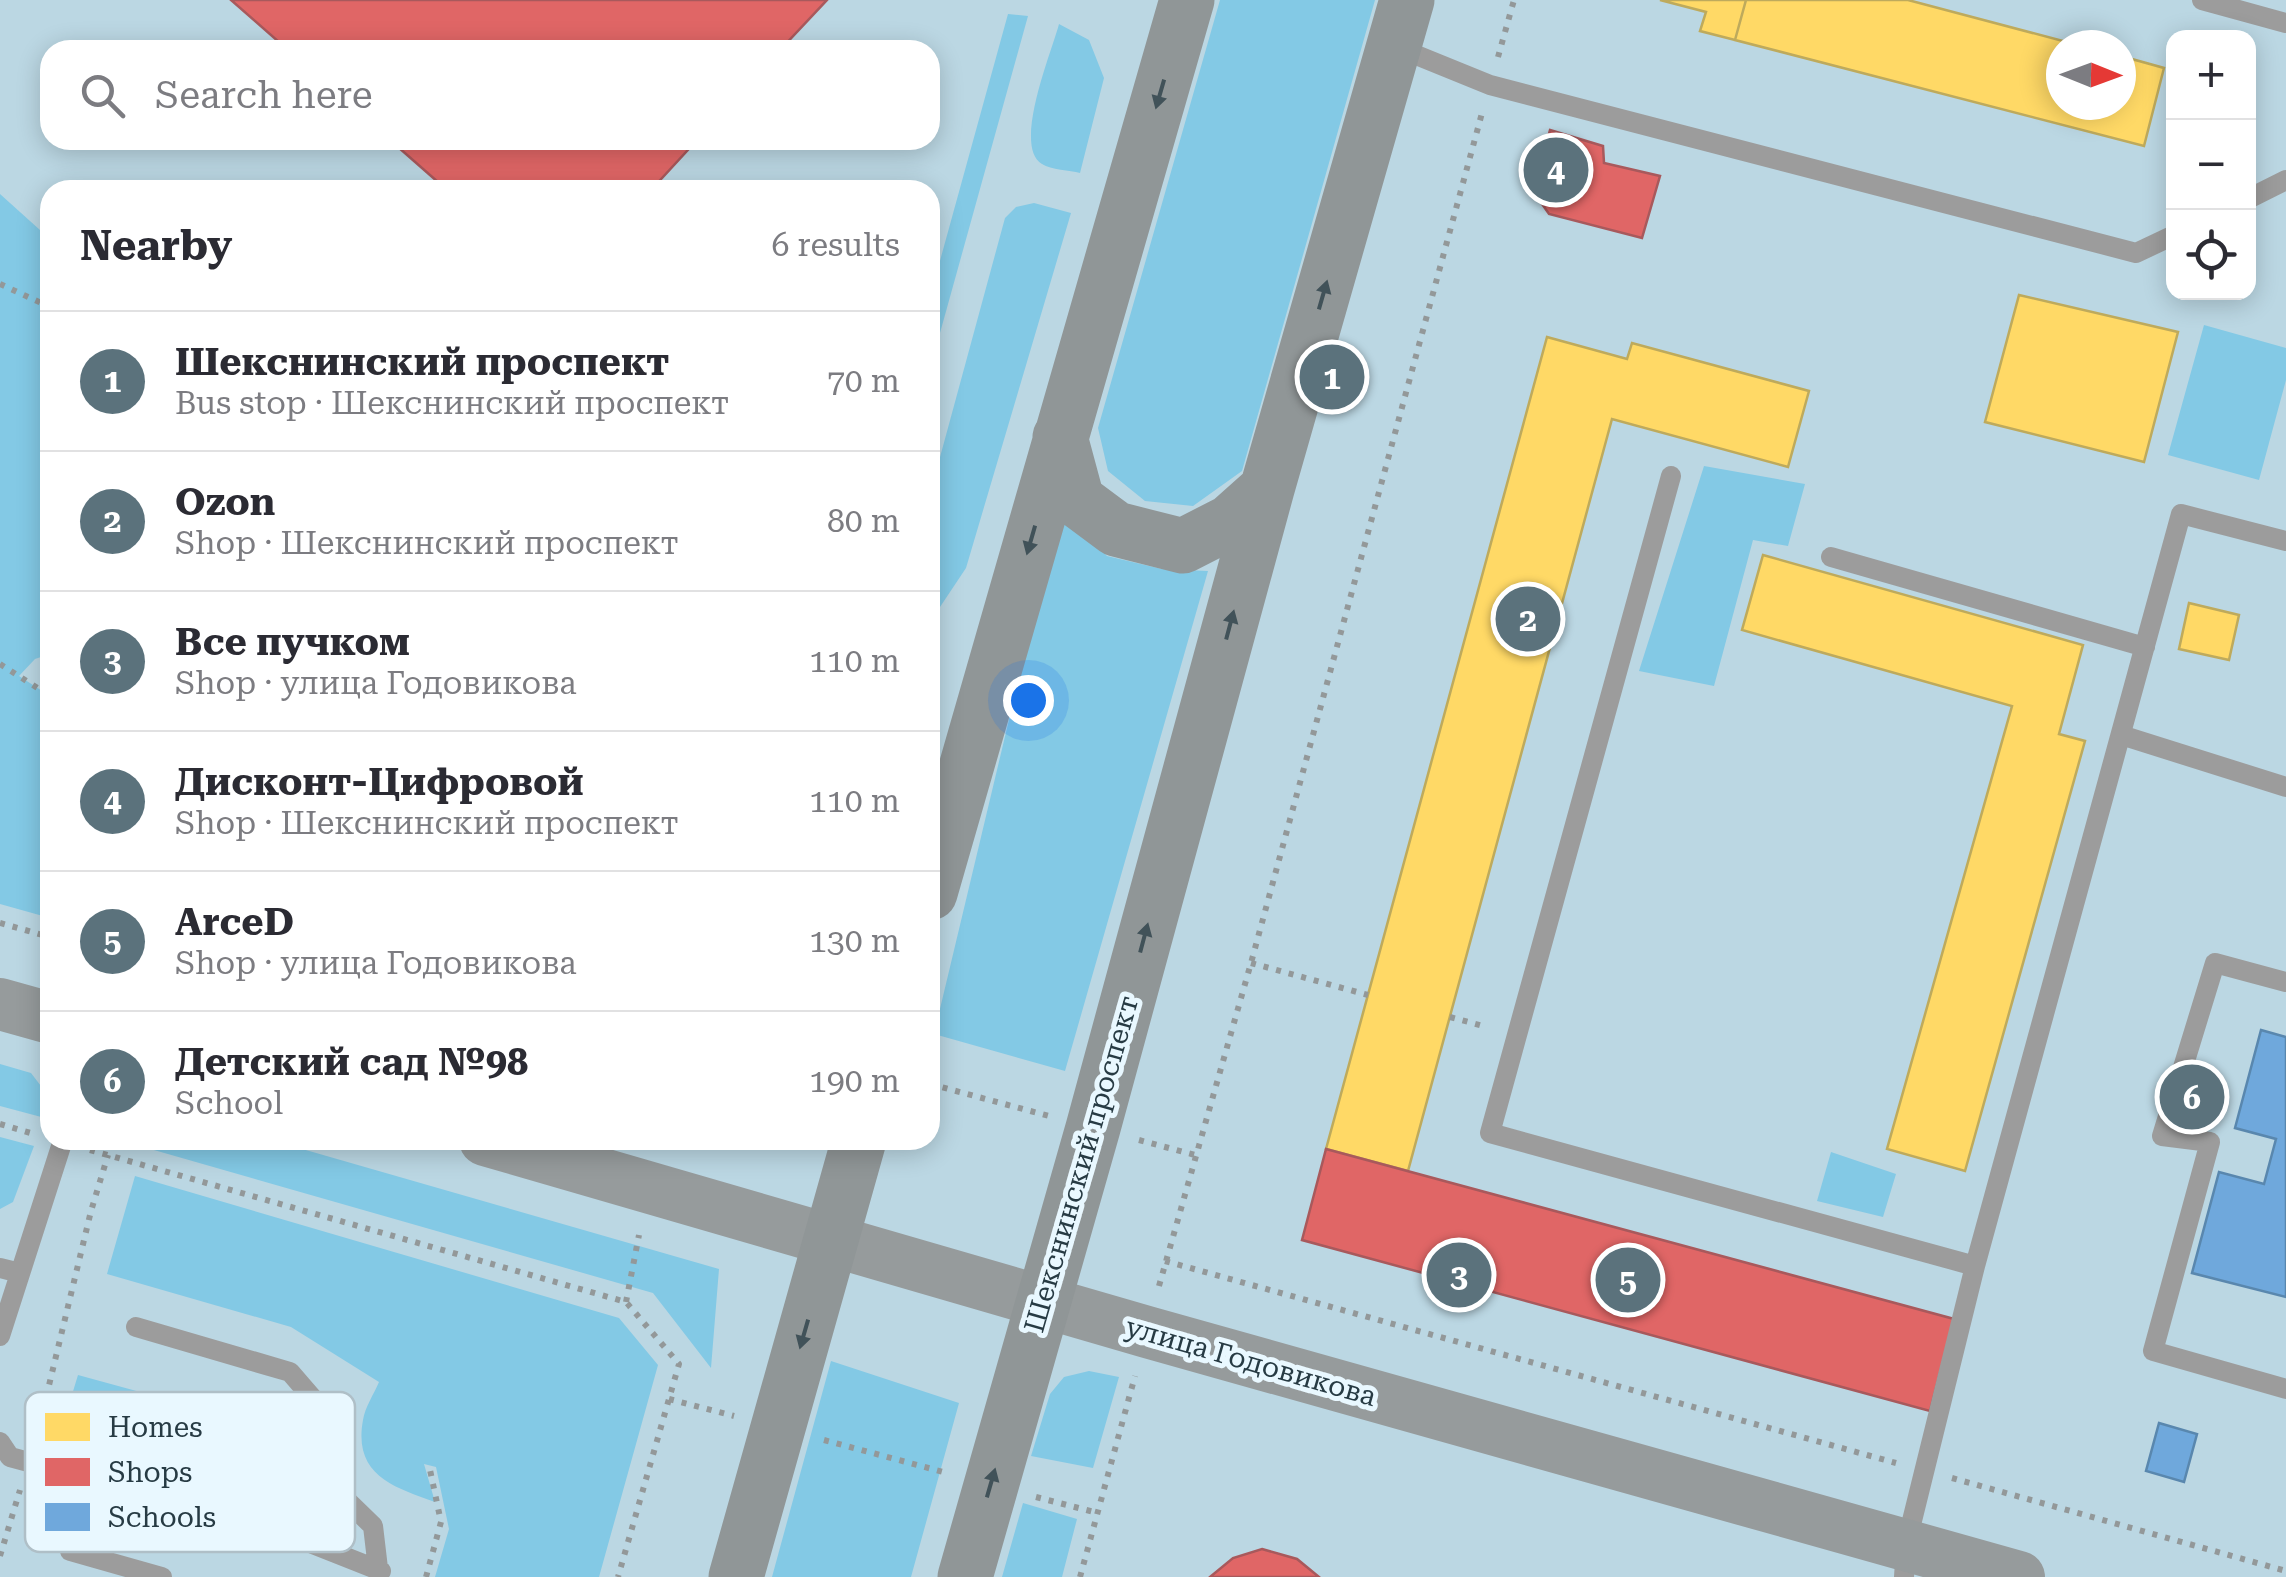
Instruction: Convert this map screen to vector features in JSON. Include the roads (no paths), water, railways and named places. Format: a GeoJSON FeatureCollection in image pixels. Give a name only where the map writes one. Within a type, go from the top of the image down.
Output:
{"type":"FeatureCollection","features":[{"type":"Feature","properties":{"kind":"main road"},"geometry":{"type":"LineString","coordinates":[[940,858],[1187,0]]}},
{"type":"Feature","properties":{"kind":"main road","name":"Шекснинский проспект"},"geometry":{"type":"LineString","coordinates":[[965,1577],[1400,23]]}},
{"type":"Feature","properties":{"kind":"main road"},"geometry":{"type":"LineString","coordinates":[[1060,437],[1078,500],[1116,528],[1183,546],[1230,522],[1267,490]]}},
{"type":"Feature","properties":{"kind":"main road"},"geometry":{"type":"LineString","coordinates":[[736,1577],[857,1150]]}},
{"type":"Feature","properties":{"kind":"street"},"geometry":{"type":"LineString","coordinates":[[0,1004],[40,1015]]}},
{"type":"Feature","properties":{"kind":"street","name":"улица Годовикова"},"geometry":{"type":"LineString","coordinates":[[520,1150],[1147,1332],[1905,1561],[2019,1577]]}},
{"type":"Feature","properties":{"kind":"lane"},"geometry":{"type":"LineString","coordinates":[[2202,0],[2286,22]]}},
{"type":"Feature","properties":{"kind":"lane"},"geometry":{"type":"LineString","coordinates":[[1400,23],[1490,85],[2136,254],[2166,239]]}},
{"type":"Feature","properties":{"kind":"lane"},"geometry":{"type":"LineString","coordinates":[[2256,194],[2286,180]]}},
{"type":"Feature","properties":{"kind":"lane"},"geometry":{"type":"LineString","coordinates":[[1671,476],[1490,1133],[1975,1266]]}},
{"type":"Feature","properties":{"kind":"lane"},"geometry":{"type":"LineString","coordinates":[[1905,1561],[1975,1266],[2181,514],[2286,541]]}},
{"type":"Feature","properties":{"kind":"lane"},"geometry":{"type":"LineString","coordinates":[[1831,556],[2145,646]]}},
{"type":"Feature","properties":{"kind":"lane"},"geometry":{"type":"LineString","coordinates":[[2121,735],[2286,787]]}},
{"type":"Feature","properties":{"kind":"lane"},"geometry":{"type":"LineString","coordinates":[[2286,982],[2214,962],[2162,1136],[2210,1142],[2153,1352],[2286,1390]]}},
{"type":"Feature","properties":{"kind":"lane"},"geometry":{"type":"LineString","coordinates":[[0,1336],[10,1271],[54,1150]]}},
{"type":"Feature","properties":{"kind":"lane"},"geometry":{"type":"LineString","coordinates":[[136,1327],[290,1372],[307,1392]]}},
{"type":"Feature","properties":{"kind":"lane"},"geometry":{"type":"LineString","coordinates":[[0,1442],[10,1457],[25,1461]]}},
{"type":"Feature","properties":{"kind":"lane"},"geometry":{"type":"LineString","coordinates":[[355,1509],[372,1526],[380,1574]]}},
{"type":"Feature","properties":{"kind":"lane"},"geometry":{"type":"LineString","coordinates":[[74,1552],[162,1577]]}},
{"type":"Feature","properties":{"kind":"lane"},"geometry":{"type":"LineString","coordinates":[[328,1552],[380,1574]]}},
{"type":"Feature","properties":{"kind":"place","name":"Дисконт-Цифровой"},"geometry":{"type":"Point","coordinates":[1556,170]}},
{"type":"Feature","properties":{"kind":"place","name":"Шекснинский проспект"},"geometry":{"type":"Point","coordinates":[1332,377]}},
{"type":"Feature","properties":{"kind":"place","name":"Ozon"},"geometry":{"type":"Point","coordinates":[1528,619]}},
{"type":"Feature","properties":{"kind":"place","name":"Детский сад №98"},"geometry":{"type":"Point","coordinates":[2192,1097]}},
{"type":"Feature","properties":{"kind":"place","name":"Все пучком"},"geometry":{"type":"Point","coordinates":[1459,1275]}},
{"type":"Feature","properties":{"kind":"place","name":"ArceD"},"geometry":{"type":"Point","coordinates":[1628,1280]}}]}
